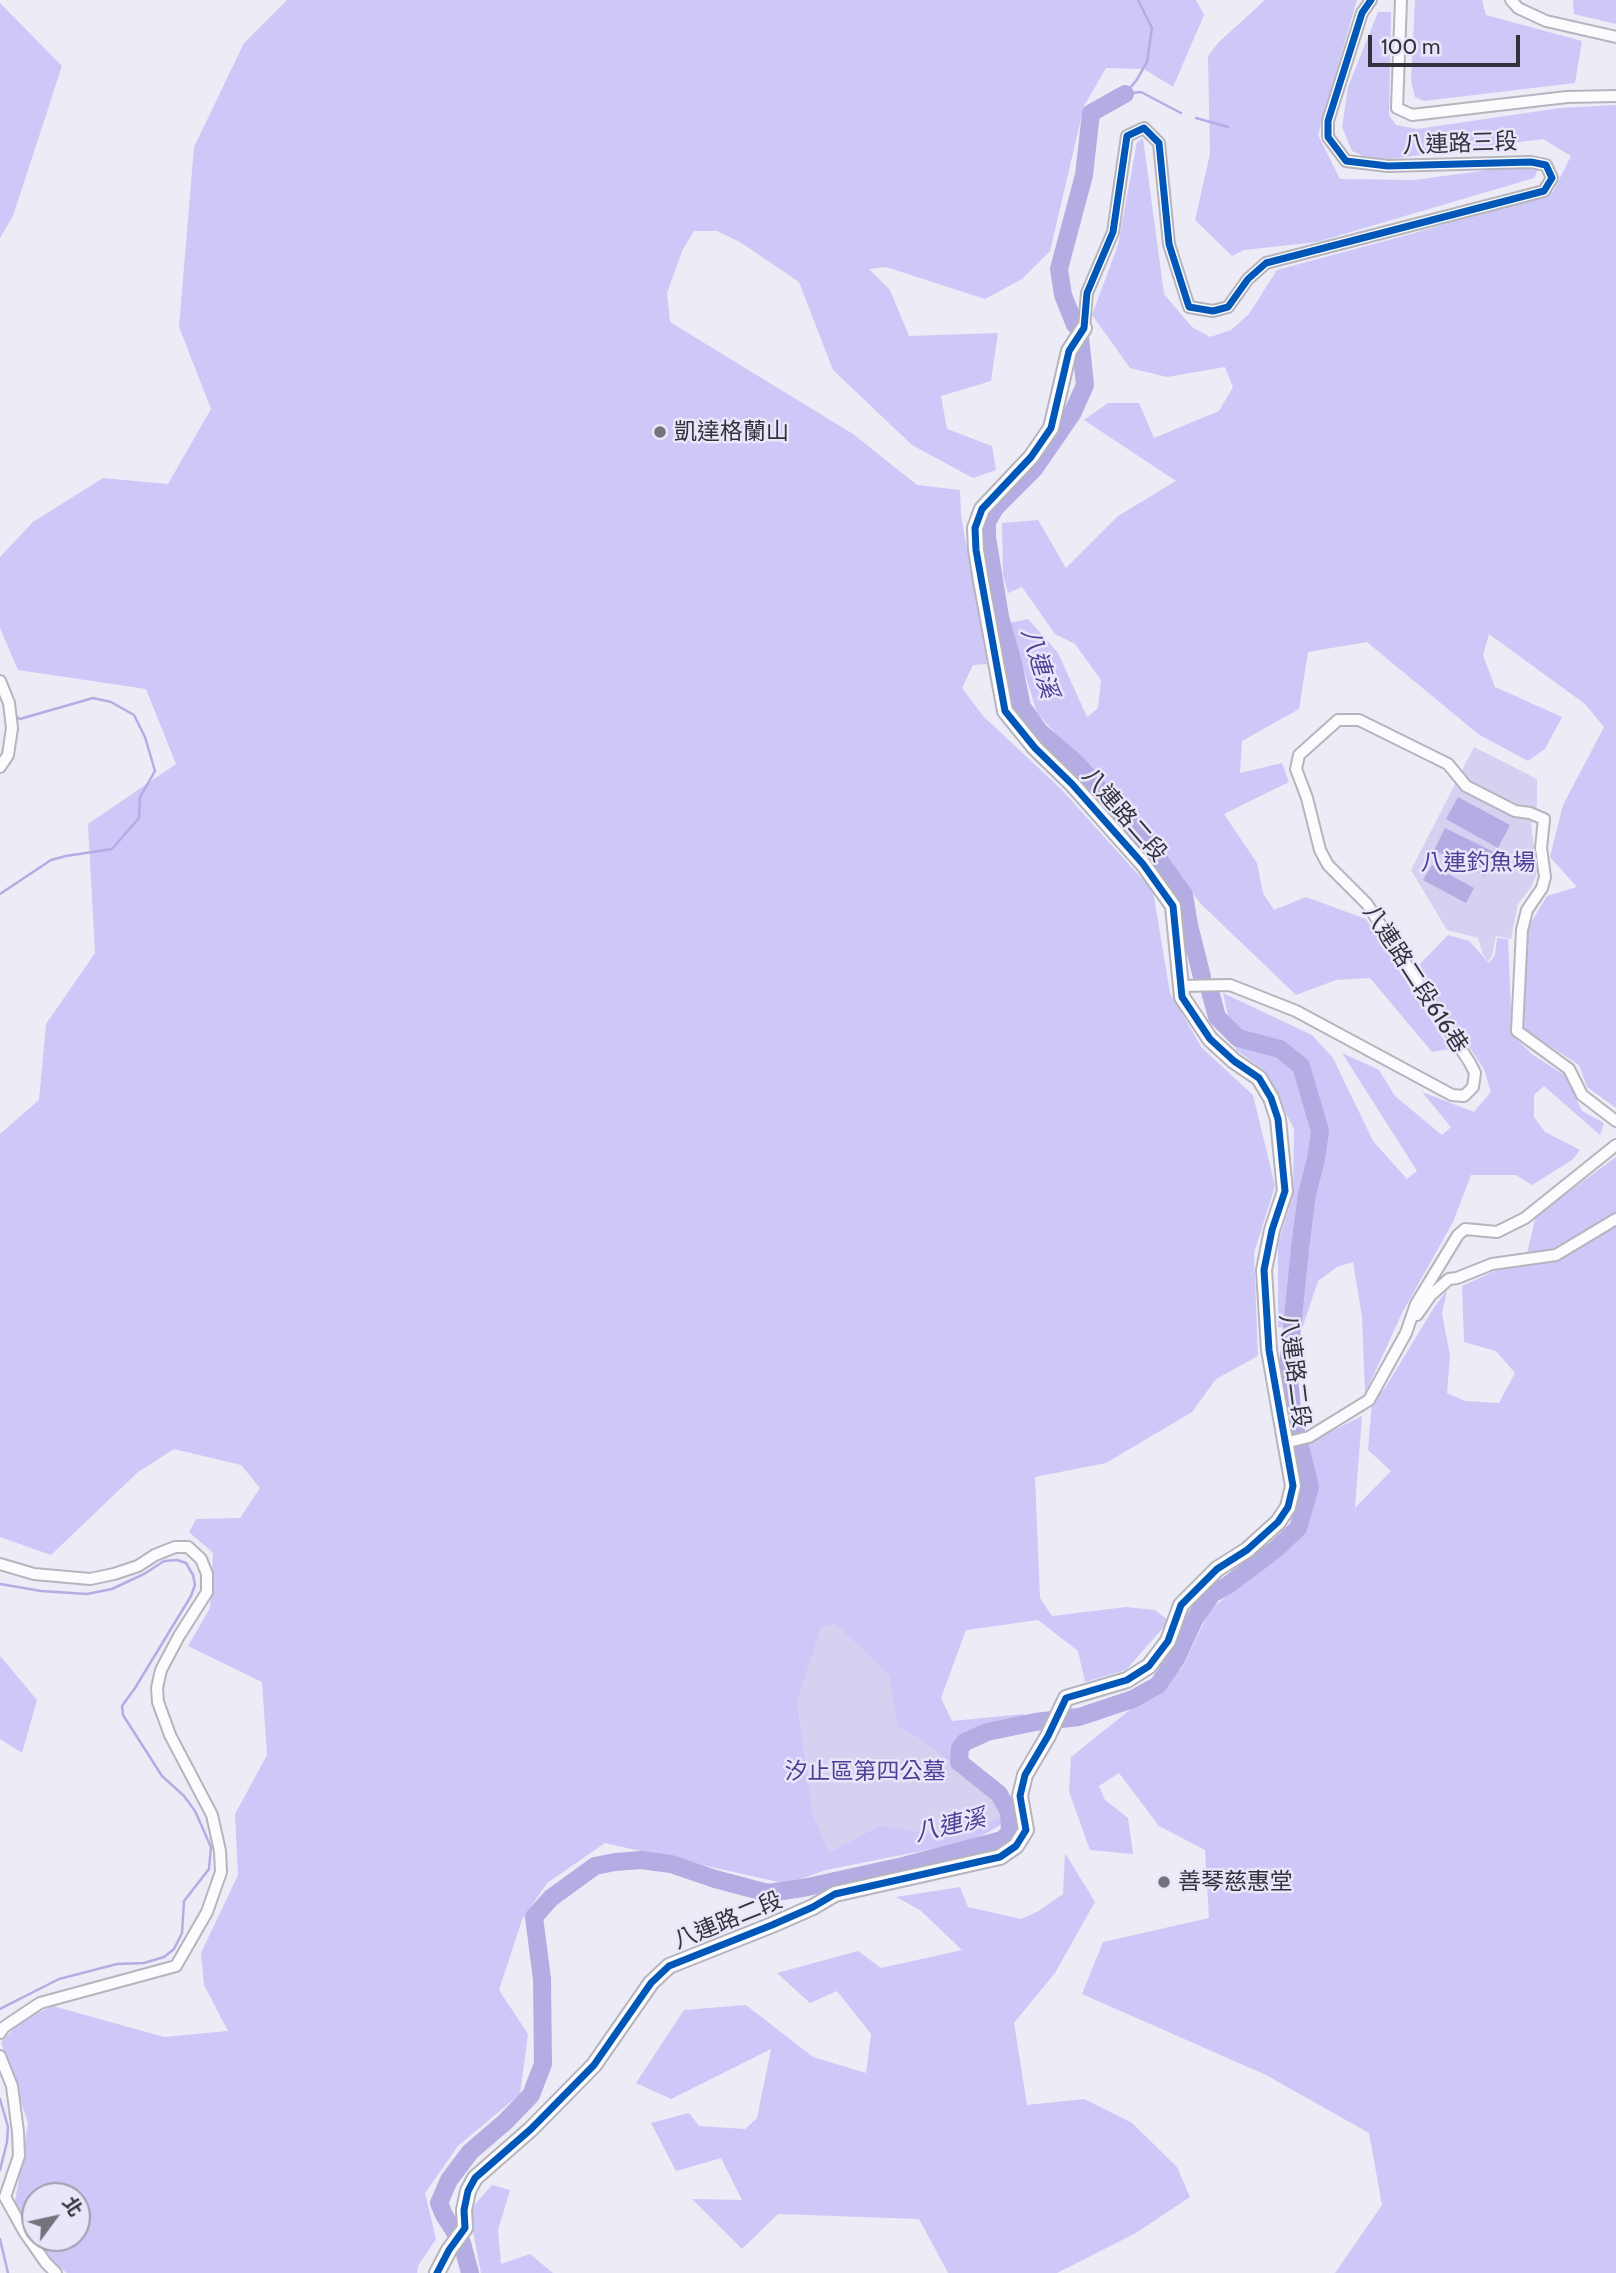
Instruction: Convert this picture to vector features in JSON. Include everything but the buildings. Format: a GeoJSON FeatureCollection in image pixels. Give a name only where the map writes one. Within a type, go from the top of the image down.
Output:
{"type":"FeatureCollection","features":[{"type":"Feature","properties":{"kind":"street","name":"八連路三段"},"geometry":{"type":"LineString","coordinates":[[1189,307],[1213,311],[1228,307],[1248,279],[1266,263],[1544,191],[1552,178],[1546,165],[1531,162],[1388,166],[1346,161],[1328,138],[1328,121],[1362,13],[1371,0]]}},
{"type":"Feature","properties":{"kind":"street","name":"八連路三段"},"geometry":{"type":"LineString","coordinates":[[1401,0],[1396,99],[1397,108],[1412,115],[1566,97],[1616,96]]}},
{"type":"Feature","properties":{"kind":"street"},"geometry":{"type":"LineString","coordinates":[[1511,0],[1518,8],[1546,21],[1616,37]]}},
{"type":"Feature","properties":{"kind":"street","name":"八連路二段"},"geometry":{"type":"LineString","coordinates":[[437,2273],[465,2228],[464,2210],[468,2191],[475,2178],[531,2129],[594,2065],[651,1983],[669,1966],[772,1925],[835,1894],[999,1857],[1017,1846],[1026,1830],[1020,1796],[1025,1775],[1066,1698],[1127,1680],[1149,1666],[1168,1641],[1181,1605],[1217,1569],[1247,1550],[1278,1522],[1288,1507],[1293,1486],[1269,1350],[1264,1270],[1272,1230],[1285,1191],[1278,1119],[1271,1098],[1259,1078],[1234,1061],[1210,1039],[1182,998],[1173,906],[1143,864],[1072,784],[1035,748],[1005,711],[976,550],[975,528],[982,509],[1031,457],[1051,428],[1069,351],[1084,328],[1087,293],[1113,232],[1127,136],[1144,128],[1159,142],[1168,244],[1189,307]]}},
{"type":"Feature","properties":{"kind":"street"},"geometry":{"type":"LineString","coordinates":[[0,681],[9,703],[12,728],[8,755],[0,767]]}},
{"type":"Feature","properties":{"kind":"street","name":"八連路二段616巷"},"geometry":{"type":"LineString","coordinates":[[1181,986],[1230,985],[1296,1011],[1452,1095],[1464,1096],[1473,1087],[1475,1073],[1470,1063],[1367,904],[1328,865],[1320,850],[1307,798],[1296,769],[1299,755],[1338,720],[1359,720],[1448,764],[1466,786],[1515,811],[1530,813],[1544,820],[1541,848],[1545,877],[1542,888],[1527,910],[1522,930],[1517,1031],[1569,1069],[1582,1095],[1616,1121]]}},
{"type":"Feature","properties":{"kind":"street"},"geometry":{"type":"LineString","coordinates":[[1287,1442],[1309,1437],[1369,1400],[1407,1328],[1416,1304],[1458,1235],[1465,1229],[1497,1232],[1525,1218],[1616,1145]]}},
{"type":"Feature","properties":{"kind":"street"},"geometry":{"type":"LineString","coordinates":[[1407,1328],[1431,1295],[1449,1279],[1492,1264],[1556,1255],[1616,1219]]}},
{"type":"Feature","properties":{"kind":"street"},"geometry":{"type":"LineString","coordinates":[[0,1564],[34,1574],[90,1579],[138,1566],[175,1547],[188,1547],[201,1559],[207,1574],[207,1592],[161,1670],[157,1688],[158,1702],[170,1735],[212,1815],[220,1851],[221,1872],[207,1912],[177,1966],[40,2003],[4,2027],[0,2033]]}},
{"type":"Feature","properties":{"kind":"street"},"geometry":{"type":"LineString","coordinates":[[0,2056],[12,2086],[19,2156],[5,2197],[24,2232],[56,2273]]}},
{"type":"Feature","properties":{"kind":"green space","name":"八連釣魚場"},"geometry":{"type":"Polygon","coordinates":[[[1474,747],[1537,779],[1537,805],[1531,824],[1537,872],[1532,886],[1518,904],[1511,939],[1496,936],[1492,956],[1488,961],[1483,955],[1478,938],[1447,930],[1411,870],[1474,747]]]}},
{"type":"Feature","properties":{"kind":"green space","name":"汐止區第四公墓"},"geometry":{"type":"Polygon","coordinates":[[[835,1624],[889,1675],[899,1727],[917,1737],[1001,1801],[1002,1815],[974,1830],[947,1836],[880,1825],[829,1853],[813,1813],[797,1701],[820,1627],[835,1624]]]}},
{"type":"Feature","properties":{"kind":"shaded area"},"geometry":{"type":"Polygon","coordinates":[[[287,0],[1196,0],[1204,15],[1173,87],[1144,69],[1106,68],[1084,106],[1050,251],[1022,279],[985,299],[886,267],[869,269],[890,290],[909,336],[998,333],[991,381],[941,396],[947,429],[992,446],[996,470],[973,478],[912,445],[833,370],[799,282],[740,242],[717,231],[694,231],[682,251],[667,293],[670,322],[853,434],[917,485],[960,490],[961,515],[987,664],[973,665],[962,688],[983,716],[1061,789],[1153,891],[1170,993],[1202,1048],[1253,1095],[1275,1186],[1254,1253],[1258,1356],[1216,1379],[1192,1412],[1106,1463],[1035,1477],[1040,1598],[1052,1616],[1126,1607],[1155,1610],[1169,1621],[1126,1670],[1085,1682],[1078,1651],[1038,1620],[966,1630],[941,1698],[952,1721],[1024,1714],[1023,1719],[961,1735],[952,1747],[964,1765],[1002,1795],[1007,1811],[999,1826],[972,1841],[826,1870],[787,1884],[605,1843],[547,1883],[522,1920],[499,1990],[528,2034],[520,2094],[458,2146],[425,2193],[436,2239],[418,2266],[417,2273],[67,2273],[45,2252],[91,2252],[91,2182],[21,2182],[21,2212],[15,2202],[28,2123],[1,2042],[22,2020],[53,2006],[164,2037],[228,2031],[204,1985],[201,1953],[238,1875],[235,1814],[267,1755],[262,1682],[188,1646],[210,1608],[213,1553],[189,1532],[196,1519],[240,1518],[260,1488],[241,1465],[174,1449],[138,1472],[51,1555],[0,1537],[0,1134],[39,1100],[46,1024],[95,953],[88,824],[176,764],[146,689],[18,670],[0,628],[0,557],[33,522],[103,478],[168,484],[211,409],[179,327],[194,147],[244,43],[287,0]],[[835,1624],[821,1627],[797,1701],[813,1813],[829,1853],[880,1825],[947,1836],[974,1830],[1002,1815],[1001,1801],[917,1737],[898,1727],[889,1675],[835,1624]]]}},
{"type":"Feature","properties":{"kind":"shaded area"},"geometry":{"type":"Polygon","coordinates":[[[1265,0],[1357,0],[1318,135],[1340,179],[1414,180],[1541,163],[1534,178],[1317,242],[1244,250],[1232,256],[1195,220],[1210,154],[1208,56],[1219,42],[1265,0]]]}},
{"type":"Feature","properties":{"kind":"shaded area"},"geometry":{"type":"Polygon","coordinates":[[[1415,0],[1482,0],[1486,15],[1582,41],[1575,83],[1424,101],[1415,97],[1411,81],[1415,0]]]}},
{"type":"Feature","properties":{"kind":"shaded area"},"geometry":{"type":"Polygon","coordinates":[[[1573,0],[1616,0],[1616,24],[1574,14],[1573,0]]]}},
{"type":"Feature","properties":{"kind":"shaded area"},"geometry":{"type":"Polygon","coordinates":[[[0,3],[62,66],[13,216],[0,238],[0,3]]]}},
{"type":"Feature","properties":{"kind":"shaded area"},"geometry":{"type":"Polygon","coordinates":[[[1378,12],[1391,12],[1389,115],[1396,125],[1417,129],[1560,108],[1616,105],[1616,1108],[1587,1087],[1579,1065],[1524,1029],[1526,931],[1547,896],[1577,887],[1550,857],[1563,805],[1604,727],[1585,704],[1489,634],[1483,655],[1495,687],[1562,717],[1545,749],[1528,761],[1478,734],[1367,642],[1308,652],[1299,709],[1242,741],[1240,773],[1282,763],[1289,782],[1224,814],[1257,863],[1263,893],[1274,910],[1306,897],[1366,919],[1450,1049],[1432,1052],[1370,978],[1336,980],[1296,995],[1201,904],[1152,840],[1037,713],[1009,623],[1028,619],[1058,653],[1087,717],[1098,708],[1101,680],[1075,644],[1055,634],[1022,587],[1008,593],[1003,575],[1002,523],[1038,520],[1066,568],[1118,516],[1176,481],[1084,420],[1108,403],[1139,403],[1154,438],[1219,411],[1233,387],[1225,367],[1167,377],[1130,368],[1092,315],[1118,245],[1137,142],[1143,138],[1164,294],[1192,327],[1210,337],[1231,330],[1249,314],[1277,270],[1553,192],[1571,156],[1543,139],[1375,161],[1352,151],[1342,127],[1348,87],[1378,12]]]}},
{"type":"Feature","properties":{"kind":"shaded area"},"geometry":{"type":"Polygon","coordinates":[[[1458,797],[1510,825],[1498,848],[1446,819],[1458,797]]]}},
{"type":"Feature","properties":{"kind":"shaded area"},"geometry":{"type":"Polygon","coordinates":[[[1445,828],[1496,853],[1485,876],[1434,850],[1445,828]]]}},
{"type":"Feature","properties":{"kind":"shaded area"},"geometry":{"type":"Polygon","coordinates":[[[1432,865],[1474,888],[1466,903],[1423,880],[1432,865]]]}},
{"type":"Feature","properties":{"kind":"shaded area"},"geometry":{"type":"Polygon","coordinates":[[[1448,935],[1469,941],[1489,963],[1495,955],[1497,938],[1508,939],[1512,1035],[1533,1055],[1566,1076],[1582,1111],[1604,1123],[1600,1135],[1544,1086],[1534,1095],[1534,1117],[1545,1132],[1580,1150],[1572,1160],[1532,1185],[1516,1175],[1471,1175],[1453,1222],[1402,1313],[1365,1394],[1362,1316],[1353,1262],[1337,1267],[1318,1281],[1302,1329],[1278,1327],[1278,1244],[1293,1195],[1294,1129],[1264,1070],[1236,1050],[1223,993],[1312,1035],[1333,1058],[1373,1141],[1407,1179],[1417,1171],[1342,1053],[1379,1070],[1395,1096],[1442,1135],[1451,1127],[1422,1092],[1474,1112],[1491,1092],[1484,1069],[1432,993],[1419,965],[1448,935]]]}},
{"type":"Feature","properties":{"kind":"shaded area"},"geometry":{"type":"Polygon","coordinates":[[[1616,1157],[1616,2273],[1335,2273],[1382,2205],[1369,2133],[1266,2075],[1082,1994],[1103,1942],[1209,1918],[1205,1850],[1159,1826],[1119,1773],[1099,1786],[1105,1800],[1128,1818],[1133,1854],[1090,1850],[1069,1792],[1071,1757],[1182,1668],[1210,1610],[1288,1544],[1318,1490],[1308,1443],[1362,1416],[1355,1508],[1391,1471],[1368,1450],[1372,1402],[1385,1388],[1447,1290],[1442,1314],[1450,1355],[1447,1393],[1465,1401],[1499,1403],[1515,1373],[1496,1351],[1464,1342],[1462,1286],[1497,1270],[1524,1265],[1536,1216],[1616,1157]]]}},
{"type":"Feature","properties":{"kind":"shaded area"},"geometry":{"type":"Polygon","coordinates":[[[0,1656],[37,1700],[22,1753],[0,1739],[0,1656]]]}},
{"type":"Feature","properties":{"kind":"shaded area"},"geometry":{"type":"Polygon","coordinates":[[[1065,1853],[1095,1902],[1055,1973],[1014,2023],[1027,2105],[1084,2099],[1132,2123],[1177,2167],[1190,2197],[1136,2233],[1057,2273],[948,2273],[919,2219],[778,2214],[742,2249],[692,2199],[742,2200],[721,2158],[676,2171],[651,2123],[689,2113],[699,2126],[745,2129],[757,2118],[771,2049],[671,2099],[636,2083],[684,2010],[746,2005],[813,2057],[866,2073],[871,2034],[837,1991],[810,2003],[777,1973],[858,1951],[881,1968],[962,1950],[920,1910],[896,1897],[960,1887],[968,1907],[1021,1919],[1037,1912],[1063,1894],[1065,1853]]]}},
{"type":"Feature","properties":{"kind":"shaded area"},"geometry":{"type":"Polygon","coordinates":[[[492,2185],[510,2190],[498,2230],[501,2264],[530,2254],[553,2273],[481,2273],[469,2211],[492,2185]]]}},
{"type":"Feature","properties":{"kind":"waterway","name":"八連溪"},"geometry":{"type":"LineString","coordinates":[[1125,94],[1147,62],[1152,28],[1138,0]]}},
{"type":"Feature","properties":{"kind":"waterway"},"geometry":{"type":"LineString","coordinates":[[1125,94],[1141,92],[1181,113]]}},
{"type":"Feature","properties":{"kind":"waterway","name":"八連溪"},"geometry":{"type":"LineString","coordinates":[[1075,325],[1063,295],[1059,269],[1084,175],[1091,113],[1125,94]]}},
{"type":"Feature","properties":{"kind":"waterway"},"geometry":{"type":"LineString","coordinates":[[1196,118],[1228,127]]}},
{"type":"Feature","properties":{"kind":"waterway","name":"八連溪"},"geometry":{"type":"LineString","coordinates":[[1080,337],[1085,385],[1072,414],[1034,469],[995,508],[987,522],[1000,617],[1022,707],[1039,731],[1076,763],[1147,843],[1184,895],[1202,977]]}},
{"type":"Feature","properties":{"kind":"waterway"},"geometry":{"type":"LineString","coordinates":[[0,894],[51,860],[112,849],[139,818],[140,797],[155,771],[145,737],[134,715],[111,702],[93,698],[20,719],[14,715]]}},
{"type":"Feature","properties":{"kind":"waterway","name":"八連溪"},"geometry":{"type":"LineString","coordinates":[[470,2273],[462,2243],[439,2203],[449,2180],[470,2152],[531,2095],[543,2064],[542,1979],[534,1917],[551,1898],[595,1866],[615,1862],[641,1860],[671,1864],[768,1893],[903,1866],[1002,1840],[1010,1832],[1009,1812],[999,1794],[959,1762],[960,1748],[965,1742],[987,1732],[1035,1722],[1079,1717],[1133,1699],[1158,1685],[1176,1659],[1195,1618],[1212,1594],[1276,1549],[1298,1528],[1310,1487],[1293,1419],[1288,1368],[1307,1194],[1320,1131],[1301,1066],[1280,1049],[1238,1038],[1217,1017],[1210,991]]}},
{"type":"Feature","properties":{"kind":"waterway"},"geometry":{"type":"LineString","coordinates":[[0,1584],[41,1591],[87,1594],[112,1589],[164,1561],[177,1560],[186,1563],[195,1585],[191,1596],[122,1706],[123,1715],[162,1776],[184,1796],[195,1811],[211,1847],[209,1869],[184,1901],[182,1933],[174,1949],[164,1957],[144,1963],[117,1964],[59,1979],[0,2009]]}},
{"type":"Feature","properties":{"kind":"waterway"},"geometry":{"type":"LineString","coordinates":[[0,2099],[8,2127],[0,2170]]}},
{"type":"Feature","properties":{"kind":"waterway"},"geometry":{"type":"LineString","coordinates":[[0,2239],[8,2273]]}},
{"type":"Feature","properties":{"kind":"cycle path"},"geometry":{"type":"LineString","coordinates":[[437,2273],[465,2228],[464,2210],[468,2191],[475,2178],[531,2129],[594,2065],[651,1983],[669,1966],[772,1925],[835,1894],[1000,1857],[1016,1846],[1026,1830],[1020,1796],[1025,1775],[1066,1698],[1127,1680],[1149,1666],[1168,1641],[1181,1605],[1217,1569],[1247,1550],[1278,1522],[1288,1507],[1293,1486],[1269,1350],[1264,1270],[1272,1230],[1285,1191],[1278,1119],[1271,1098],[1259,1078],[1234,1061],[1210,1039],[1182,997],[1173,906],[1143,864],[1072,784],[1035,748],[1005,711],[976,550],[975,528],[982,509],[1031,457],[1051,428],[1069,351],[1084,328],[1087,293],[1113,232],[1127,136],[1144,128],[1159,143],[1169,244],[1189,307],[1213,311],[1228,307],[1248,279],[1266,263],[1544,191],[1552,178],[1546,165],[1531,162],[1388,166],[1346,161],[1328,137],[1328,121],[1362,13],[1371,0]]}},
{"type":"Feature","properties":{"kind":"place","name":"凱達格蘭山"},"geometry":{"type":"Point","coordinates":[660,432]}},
{"type":"Feature","properties":{"kind":"place","name":"善琴慈惠堂"},"geometry":{"type":"Point","coordinates":[1164,1882]}}]}
